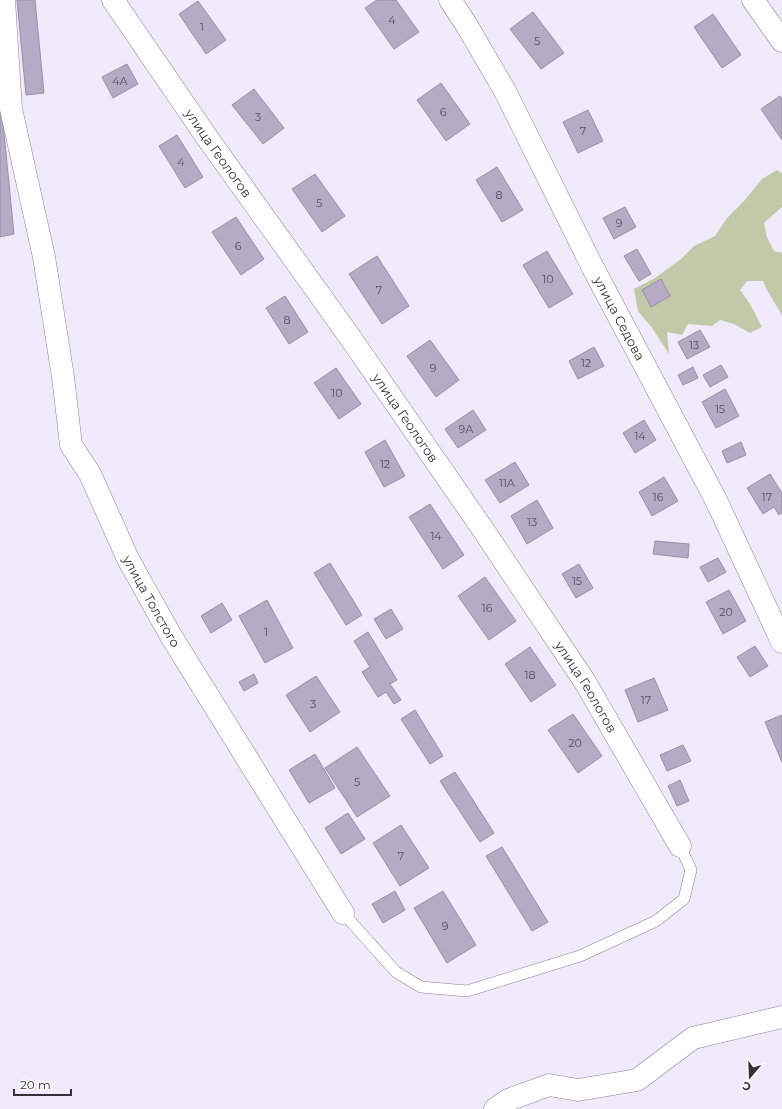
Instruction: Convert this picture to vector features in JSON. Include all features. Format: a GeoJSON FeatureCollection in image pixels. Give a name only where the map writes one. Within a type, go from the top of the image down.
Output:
{"type":"FeatureCollection","features":[{"type":"Feature","properties":{"kind":"street","name":"улица Толстого"},"geometry":{"type":"LineString","coordinates":[[4,0],[11,109],[44,257],[63,377],[71,445],[90,474],[128,559],[171,636],[343,913]]}},
{"type":"Feature","properties":{"kind":"street","name":"улица Геологов"},"geometry":{"type":"LineString","coordinates":[[113,0],[206,136],[347,333],[512,573],[585,682],[680,846]]}},
{"type":"Feature","properties":{"kind":"street","name":"улица Седова"},"geometry":{"type":"LineString","coordinates":[[450,0],[466,24],[505,91],[592,266],[716,500],[782,642]]}},
{"type":"Feature","properties":{"kind":"street"},"geometry":{"type":"LineString","coordinates":[[753,0],[782,41]]}},
{"type":"Feature","properties":{"kind":"street"},"geometry":{"type":"LineString","coordinates":[[495,1109],[508,1100],[549,1086],[580,1100],[636,1080],[693,1038],[782,1017]]}},
{"type":"Feature","properties":{"kind":"lane"},"geometry":{"type":"LineString","coordinates":[[343,913],[396,972],[421,987],[467,991],[580,956],[656,921],[684,899],[691,870],[680,846]]}},
{"type":"Feature","properties":{"kind":"green space"},"geometry":{"type":"Polygon","coordinates":[[[777,170],[782,173],[782,207],[764,223],[767,237],[774,251],[782,253],[782,315],[763,281],[747,281],[740,290],[750,304],[762,327],[750,333],[734,324],[720,320],[712,326],[688,324],[682,335],[667,332],[669,354],[652,328],[638,311],[634,289],[655,278],[681,259],[694,246],[715,236],[727,218],[744,201],[762,179],[777,170]]]}},
{"type":"Feature","properties":{"kind":"building"},"geometry":{"type":"Polygon","coordinates":[[[17,0],[35,0],[44,93],[26,95],[17,0]]]}},
{"type":"Feature","properties":{"kind":"building"},"geometry":{"type":"Polygon","coordinates":[[[377,0],[396,0],[419,32],[394,49],[365,8],[377,0]]]}},
{"type":"Feature","properties":{"kind":"building"},"geometry":{"type":"Polygon","coordinates":[[[198,1],[226,40],[206,54],[179,14],[198,1]]]}},
{"type":"Feature","properties":{"kind":"building"},"geometry":{"type":"Polygon","coordinates":[[[533,12],[564,53],[541,69],[510,29],[533,12]]]}},
{"type":"Feature","properties":{"kind":"building"},"geometry":{"type":"Polygon","coordinates":[[[713,14],[741,55],[722,68],[694,27],[713,14]]]}},
{"type":"Feature","properties":{"kind":"building"},"geometry":{"type":"Polygon","coordinates":[[[127,64],[138,84],[113,98],[102,77],[127,64]]]}},
{"type":"Feature","properties":{"kind":"building"},"geometry":{"type":"Polygon","coordinates":[[[441,83],[470,124],[446,141],[417,100],[441,83]]]}},
{"type":"Feature","properties":{"kind":"building"},"geometry":{"type":"Polygon","coordinates":[[[254,89],[284,128],[263,144],[232,105],[254,89]]]}},
{"type":"Feature","properties":{"kind":"building"},"geometry":{"type":"Polygon","coordinates":[[[0,93],[14,234],[0,237],[0,93]]]}},
{"type":"Feature","properties":{"kind":"building"},"geometry":{"type":"Polygon","coordinates":[[[780,96],[782,99],[782,140],[761,109],[780,96]]]}},
{"type":"Feature","properties":{"kind":"building"},"geometry":{"type":"Polygon","coordinates":[[[588,110],[603,141],[578,153],[563,122],[588,110]]]}},
{"type":"Feature","properties":{"kind":"building"},"geometry":{"type":"Polygon","coordinates":[[[177,135],[203,177],[185,188],[159,146],[177,135]]]}},
{"type":"Feature","properties":{"kind":"building"},"geometry":{"type":"Polygon","coordinates":[[[497,167],[523,210],[502,222],[476,180],[497,167]]]}},
{"type":"Feature","properties":{"kind":"building"},"geometry":{"type":"Polygon","coordinates":[[[315,174],[345,216],[322,232],[292,189],[315,174]]]}},
{"type":"Feature","properties":{"kind":"building"},"geometry":{"type":"Polygon","coordinates":[[[625,207],[636,227],[614,239],[603,218],[625,207]]]}},
{"type":"Feature","properties":{"kind":"building"},"geometry":{"type":"Polygon","coordinates":[[[236,217],[264,259],[241,275],[212,232],[236,217]]]}},
{"type":"Feature","properties":{"kind":"building"},"geometry":{"type":"Polygon","coordinates":[[[637,249],[651,274],[639,281],[624,256],[637,249]]]}},
{"type":"Feature","properties":{"kind":"building"},"geometry":{"type":"Polygon","coordinates":[[[547,251],[573,294],[549,308],[523,265],[547,251]]]}},
{"type":"Feature","properties":{"kind":"building"},"geometry":{"type":"Polygon","coordinates":[[[377,256],[409,306],[382,324],[349,274],[377,256]]]}},
{"type":"Feature","properties":{"kind":"building"},"geometry":{"type":"Polygon","coordinates":[[[661,279],[670,296],[651,307],[642,290],[661,279]]]}},
{"type":"Feature","properties":{"kind":"building"},"geometry":{"type":"Polygon","coordinates":[[[285,296],[308,332],[289,344],[266,308],[285,296]]]}},
{"type":"Feature","properties":{"kind":"building"},"geometry":{"type":"Polygon","coordinates":[[[700,330],[710,347],[687,359],[678,342],[700,330]]]}},
{"type":"Feature","properties":{"kind":"building"},"geometry":{"type":"Polygon","coordinates":[[[430,340],[459,380],[436,397],[407,356],[430,340]]]}},
{"type":"Feature","properties":{"kind":"building"},"geometry":{"type":"Polygon","coordinates":[[[594,347],[604,366],[578,379],[569,361],[594,347]]]}},
{"type":"Feature","properties":{"kind":"building"},"geometry":{"type":"Polygon","coordinates":[[[721,365],[728,377],[710,387],[703,375],[721,365]]]}},
{"type":"Feature","properties":{"kind":"building"},"geometry":{"type":"Polygon","coordinates":[[[693,367],[698,378],[683,385],[678,375],[693,367]]]}},
{"type":"Feature","properties":{"kind":"building"},"geometry":{"type":"Polygon","coordinates":[[[336,368],[361,404],[339,419],[314,383],[336,368]]]}},
{"type":"Feature","properties":{"kind":"building"},"geometry":{"type":"Polygon","coordinates":[[[725,389],[739,416],[716,428],[702,402],[725,389]]]}},
{"type":"Feature","properties":{"kind":"building"},"geometry":{"type":"Polygon","coordinates":[[[473,410],[486,430],[458,448],[445,429],[473,410]]]}},
{"type":"Feature","properties":{"kind":"building"},"geometry":{"type":"Polygon","coordinates":[[[644,420],[656,440],[635,453],[623,433],[644,420]]]}},
{"type":"Feature","properties":{"kind":"building"},"geometry":{"type":"Polygon","coordinates":[[[385,440],[405,476],[384,487],[365,452],[385,440]]]}},
{"type":"Feature","properties":{"kind":"building"},"geometry":{"type":"Polygon","coordinates":[[[741,442],[746,455],[727,463],[722,451],[741,442]]]}},
{"type":"Feature","properties":{"kind":"building"},"geometry":{"type":"Polygon","coordinates":[[[515,462],[529,485],[500,503],[485,480],[515,462]]]}},
{"type":"Feature","properties":{"kind":"building"},"geometry":{"type":"Polygon","coordinates":[[[770,474],[782,493],[782,513],[779,515],[774,507],[763,514],[747,488],[770,474]]]}},
{"type":"Feature","properties":{"kind":"building"},"geometry":{"type":"Polygon","coordinates":[[[664,477],[678,501],[652,516],[639,492],[664,477]]]}},
{"type":"Feature","properties":{"kind":"building"},"geometry":{"type":"Polygon","coordinates":[[[537,500],[553,528],[527,544],[511,516],[537,500]]]}},
{"type":"Feature","properties":{"kind":"building"},"geometry":{"type":"Polygon","coordinates":[[[430,504],[464,555],[443,569],[409,517],[430,504]]]}},
{"type":"Feature","properties":{"kind":"building"},"geometry":{"type":"Polygon","coordinates":[[[655,541],[689,544],[688,558],[653,554],[655,541]]]}},
{"type":"Feature","properties":{"kind":"building"},"geometry":{"type":"Polygon","coordinates":[[[718,558],[726,572],[708,582],[700,567],[718,558]]]}},
{"type":"Feature","properties":{"kind":"building"},"geometry":{"type":"Polygon","coordinates":[[[330,563],[362,615],[346,625],[314,573],[330,563]]]}},
{"type":"Feature","properties":{"kind":"building"},"geometry":{"type":"Polygon","coordinates":[[[579,564],[593,588],[576,598],[562,574],[579,564]]]}},
{"type":"Feature","properties":{"kind":"building"},"geometry":{"type":"Polygon","coordinates":[[[485,577],[516,621],[489,640],[458,596],[485,577]]]}},
{"type":"Feature","properties":{"kind":"building"},"geometry":{"type":"Polygon","coordinates":[[[729,590],[746,621],[723,634],[706,602],[729,590]]]}},
{"type":"Feature","properties":{"kind":"building"},"geometry":{"type":"Polygon","coordinates":[[[267,600],[293,648],[265,663],[239,616],[267,600]]]}},
{"type":"Feature","properties":{"kind":"building"},"geometry":{"type":"Polygon","coordinates":[[[222,603],[232,620],[211,633],[201,616],[222,603]]]}},
{"type":"Feature","properties":{"kind":"building"},"geometry":{"type":"Polygon","coordinates":[[[391,609],[403,629],[386,639],[374,619],[391,609]]]}},
{"type":"Feature","properties":{"kind":"building"},"geometry":{"type":"Polygon","coordinates":[[[368,632],[397,680],[390,684],[401,700],[394,704],[386,692],[378,697],[362,672],[370,667],[354,641],[368,632]]]}},
{"type":"Feature","properties":{"kind":"building"},"geometry":{"type":"Polygon","coordinates":[[[755,646],[768,666],[750,677],[737,657],[755,646]]]}},
{"type":"Feature","properties":{"kind":"building"},"geometry":{"type":"Polygon","coordinates":[[[530,647],[556,685],[531,702],[505,664],[530,647]]]}},
{"type":"Feature","properties":{"kind":"building"},"geometry":{"type":"Polygon","coordinates":[[[254,674],[258,683],[244,691],[239,682],[254,674]]]}},
{"type":"Feature","properties":{"kind":"building"},"geometry":{"type":"Polygon","coordinates":[[[316,676],[340,712],[310,732],[286,695],[316,676]]]}},
{"type":"Feature","properties":{"kind":"building"},"geometry":{"type":"Polygon","coordinates":[[[654,678],[668,710],[638,722],[625,690],[654,678]]]}},
{"type":"Feature","properties":{"kind":"building"},"geometry":{"type":"Polygon","coordinates":[[[415,710],[443,756],[430,764],[401,719],[415,710]]]}},
{"type":"Feature","properties":{"kind":"building"},"geometry":{"type":"Polygon","coordinates":[[[573,714],[602,756],[578,773],[548,730],[573,714]]]}},
{"type":"Feature","properties":{"kind":"building"},"geometry":{"type":"Polygon","coordinates":[[[782,715],[782,762],[765,722],[782,715]]]}},
{"type":"Feature","properties":{"kind":"building"},"geometry":{"type":"Polygon","coordinates":[[[683,745],[691,761],[667,771],[660,755],[683,745]]]}},
{"type":"Feature","properties":{"kind":"building"},"geometry":{"type":"Polygon","coordinates":[[[357,747],[390,796],[357,817],[325,768],[357,747]]]}},
{"type":"Feature","properties":{"kind":"building"},"geometry":{"type":"Polygon","coordinates":[[[315,754],[335,788],[309,803],[289,770],[315,754]]]}},
{"type":"Feature","properties":{"kind":"building"},"geometry":{"type":"Polygon","coordinates":[[[455,772],[494,833],[480,842],[440,781],[455,772]]]}},
{"type":"Feature","properties":{"kind":"building"},"geometry":{"type":"Polygon","coordinates":[[[680,780],[689,801],[677,806],[668,786],[680,780]]]}},
{"type":"Feature","properties":{"kind":"building"},"geometry":{"type":"Polygon","coordinates":[[[348,813],[365,839],[341,854],[325,828],[348,813]]]}},
{"type":"Feature","properties":{"kind":"building"},"geometry":{"type":"Polygon","coordinates":[[[401,825],[429,868],[400,886],[373,843],[401,825]]]}},
{"type":"Feature","properties":{"kind":"building"},"geometry":{"type":"Polygon","coordinates":[[[502,847],[548,922],[532,931],[486,856],[502,847]]]}},
{"type":"Feature","properties":{"kind":"building"},"geometry":{"type":"Polygon","coordinates":[[[395,891],[405,910],[383,923],[372,904],[395,891]]]}},
{"type":"Feature","properties":{"kind":"building"},"geometry":{"type":"Polygon","coordinates":[[[443,891],[476,945],[447,963],[414,908],[443,891]]]}}]}
